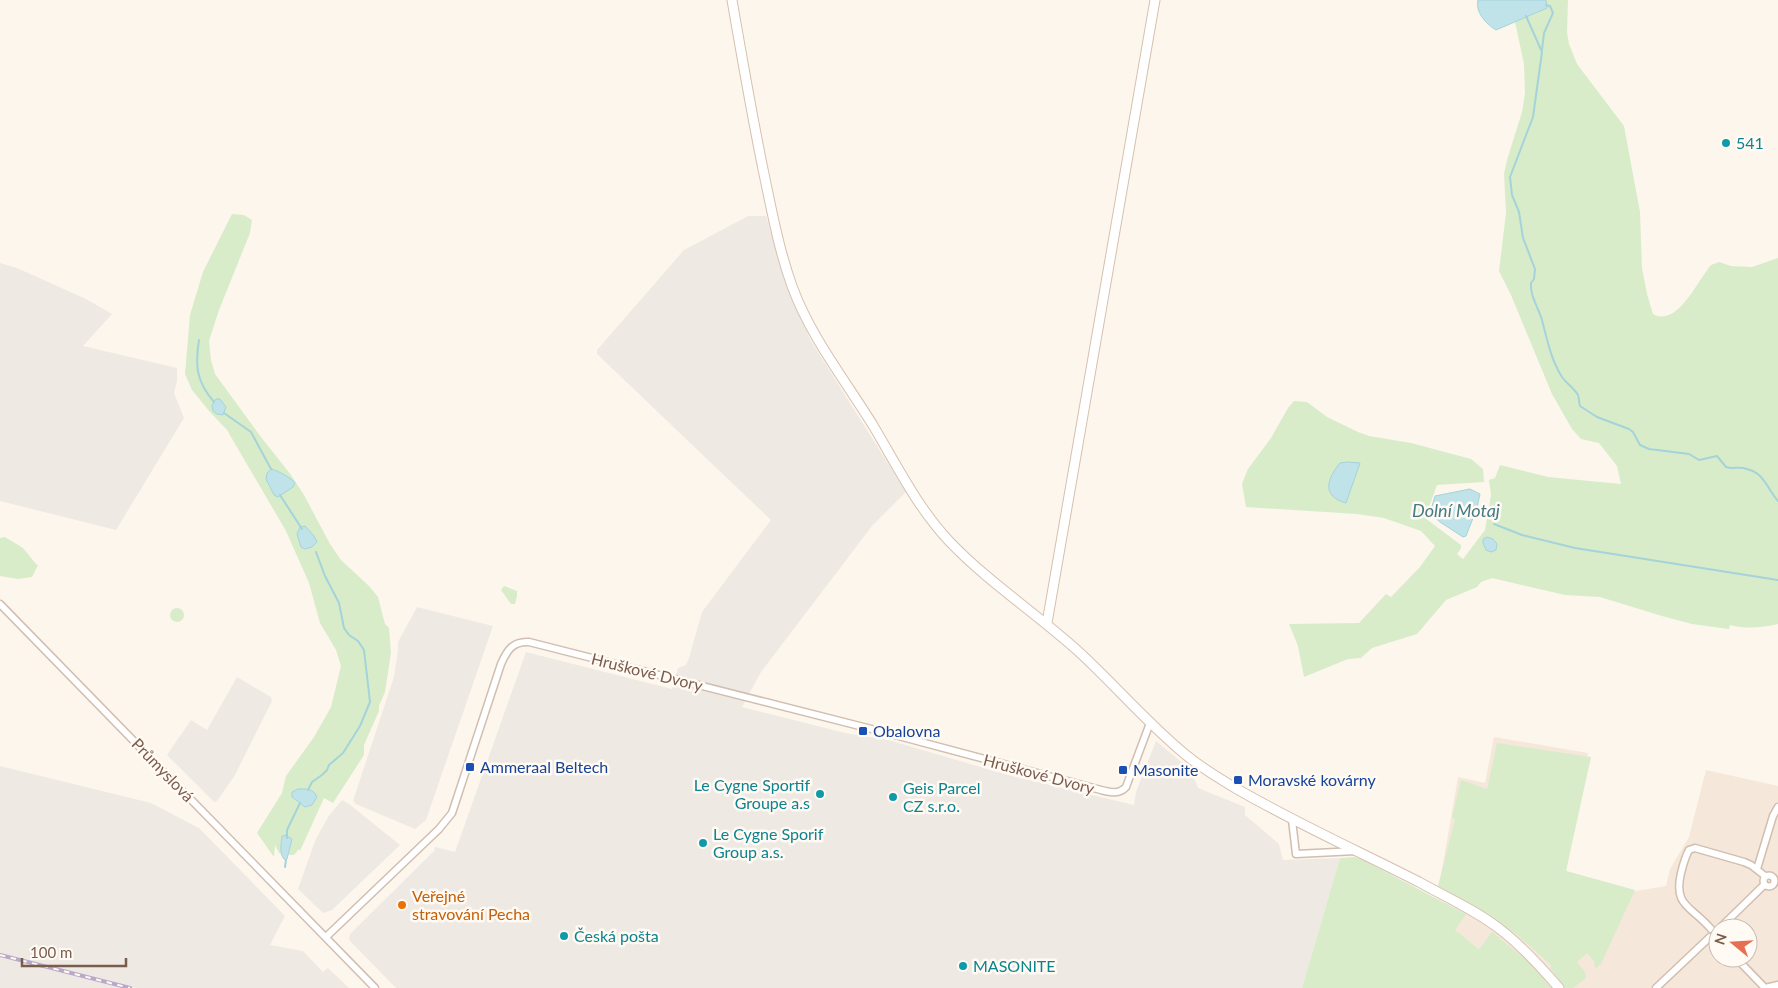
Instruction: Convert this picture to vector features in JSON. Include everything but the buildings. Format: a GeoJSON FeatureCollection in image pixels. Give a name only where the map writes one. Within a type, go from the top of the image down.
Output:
{"type":"FeatureCollection","features":[{"type":"Feature","properties":{"kind":"street"},"geometry":{"type":"LineString","coordinates":[[732,0],[754,127],[773,217],[792,287],[823,351],[865,413],[931,520],[949,541],[972,562],[1047,623],[1086,658],[1150,722],[1186,755],[1211,774],[1292,820],[1358,851],[1448,898],[1498,928],[1531,956],[1559,988]]}},
{"type":"Feature","properties":{"kind":"street"},"geometry":{"type":"LineString","coordinates":[[1047,623],[1155,0]]}},
{"type":"Feature","properties":{"kind":"street","name":"Průmyslová"},"geometry":{"type":"LineString","coordinates":[[0,604],[326,937]]}},
{"type":"Feature","properties":{"kind":"street","name":"Hruškové Dvory"},"geometry":{"type":"LineString","coordinates":[[326,937],[449,818],[501,664],[507,652],[517,642],[529,642],[1113,792],[1120,792],[1126,787],[1150,722]]}},
{"type":"Feature","properties":{"kind":"street"},"geometry":{"type":"LineString","coordinates":[[1757,869],[1773,816],[1778,807]]}},
{"type":"Feature","properties":{"kind":"street"},"geometry":{"type":"LineString","coordinates":[[1292,820],[1296,854],[1358,851]]}},
{"type":"Feature","properties":{"kind":"street"},"geometry":{"type":"LineString","coordinates":[[1708,922],[1682,900],[1678,892],[1688,850],[1695,848],[1744,862],[1765,876],[1773,878],[1773,885],[1778,890]]}},
{"type":"Feature","properties":{"kind":"street"},"geometry":{"type":"LineString","coordinates":[[1764,885],[1763,880],[1765,876]]}},
{"type":"Feature","properties":{"kind":"street"},"geometry":{"type":"LineString","coordinates":[[1728,918],[1764,885]]}},
{"type":"Feature","properties":{"kind":"street"},"geometry":{"type":"LineString","coordinates":[[1764,885],[1769,887],[1773,885]]}},
{"type":"Feature","properties":{"kind":"street"},"geometry":{"type":"LineString","coordinates":[[326,937],[375,988]]}},
{"type":"Feature","properties":{"kind":"street"},"geometry":{"type":"LineString","coordinates":[[1656,988],[1708,940]]}},
{"type":"Feature","properties":{"kind":"street"},"geometry":{"type":"LineString","coordinates":[[1746,968],[1765,988],[1778,985]]}},
{"type":"Feature","properties":{"kind":"shaded area"},"geometry":{"type":"Polygon","coordinates":[[[748,216],[766,216],[787,287],[811,341],[906,492],[872,526],[761,672],[742,707],[845,733],[888,740],[1008,775],[1134,805],[1136,792],[1156,741],[1191,770],[1198,788],[1245,807],[1245,815],[1279,844],[1283,860],[1340,858],[1302,988],[396,988],[349,940],[350,934],[434,851],[435,847],[455,852],[526,652],[672,689],[678,668],[686,665],[689,658],[702,612],[771,520],[597,354],[597,350],[684,250],[748,216]]]}},
{"type":"Feature","properties":{"kind":"shaded area"},"geometry":{"type":"Polygon","coordinates":[[[0,263],[17,268],[86,299],[112,314],[83,346],[177,368],[177,381],[174,393],[184,418],[116,530],[0,501],[0,263]]]}},
{"type":"Feature","properties":{"kind":"shaded area","name":"Ammeraal Beltech"},"geometry":{"type":"Polygon","coordinates":[[[417,607],[493,626],[426,820],[415,829],[353,801],[394,677],[398,642],[417,607]]]}},
{"type":"Feature","properties":{"kind":"shaded area"},"geometry":{"type":"Polygon","coordinates":[[[237,677],[271,697],[272,701],[235,775],[217,801],[214,802],[167,755],[191,720],[207,730],[237,677]]]}},
{"type":"Feature","properties":{"kind":"shaded area"},"geometry":{"type":"Polygon","coordinates":[[[1494,737],[1588,753],[1566,871],[1636,891],[1666,886],[1670,869],[1689,837],[1706,770],[1778,786],[1778,988],[1500,988],[1485,953],[1454,930],[1465,914],[1437,898],[1458,777],[1485,783],[1494,737]]]}},
{"type":"Feature","properties":{"kind":"shaded area"},"geometry":{"type":"Polygon","coordinates":[[[0,766],[151,803],[199,828],[285,916],[270,945],[303,951],[323,972],[328,968],[349,988],[0,988],[0,766]]]}},
{"type":"Feature","properties":{"kind":"shaded area"},"geometry":{"type":"Polygon","coordinates":[[[342,800],[400,845],[332,910],[323,913],[298,889],[315,841],[328,817],[342,800]]]}},
{"type":"Feature","properties":{"kind":"green space"},"geometry":{"type":"Polygon","coordinates":[[[1546,0],[1568,0],[1567,32],[1569,44],[1577,64],[1624,126],[1640,212],[1642,268],[1653,314],[1662,317],[1678,309],[1711,265],[1719,262],[1731,266],[1752,267],[1778,258],[1778,624],[1754,628],[1730,625],[1729,629],[1692,624],[1600,597],[1565,595],[1492,578],[1481,582],[1477,587],[1446,600],[1417,634],[1372,648],[1361,658],[1348,659],[1304,677],[1298,646],[1289,624],[1359,623],[1386,594],[1391,597],[1420,567],[1435,546],[1421,531],[1384,518],[1357,514],[1246,507],[1242,484],[1248,469],[1271,438],[1294,401],[1307,402],[1327,417],[1369,436],[1411,443],[1471,459],[1483,469],[1484,482],[1437,485],[1425,518],[1461,545],[1457,554],[1463,559],[1485,530],[1491,495],[1489,480],[1495,478],[1500,465],[1548,477],[1621,484],[1617,466],[1599,443],[1581,439],[1572,429],[1552,394],[1511,295],[1499,271],[1506,213],[1504,174],[1522,112],[1525,93],[1524,64],[1515,22],[1546,8],[1546,0]]]}},
{"type":"Feature","properties":{"kind":"green space"},"geometry":{"type":"Polygon","coordinates":[[[232,214],[244,215],[252,220],[250,233],[219,310],[209,341],[215,374],[291,475],[341,560],[378,597],[385,624],[389,628],[391,653],[385,692],[364,745],[364,755],[333,803],[324,798],[300,851],[299,849],[294,855],[288,855],[291,844],[289,836],[286,835],[281,847],[282,854],[279,853],[275,845],[274,857],[257,833],[282,793],[286,776],[314,737],[331,707],[341,666],[336,650],[320,623],[309,583],[286,531],[227,430],[192,390],[185,374],[190,315],[203,272],[232,214]],[[298,789],[294,799],[306,807],[309,789],[298,789]]]}},
{"type":"Feature","properties":{"kind":"green space"},"geometry":{"type":"Polygon","coordinates":[[[5,537],[23,548],[38,565],[32,577],[18,579],[0,576],[0,538],[5,537]]]}},
{"type":"Feature","properties":{"kind":"green space"},"geometry":{"type":"Polygon","coordinates":[[[504,586],[517,591],[515,604],[511,604],[501,590],[504,586]]]}},
{"type":"Feature","properties":{"kind":"green space"},"geometry":{"type":"Polygon","coordinates":[[[174,608],[180,608],[184,615],[180,622],[174,622],[170,618],[170,612],[174,608]]]}},
{"type":"Feature","properties":{"kind":"green space"},"geometry":{"type":"Polygon","coordinates":[[[1497,743],[1591,757],[1566,871],[1635,890],[1601,964],[1595,969],[1594,961],[1587,953],[1577,962],[1585,972],[1586,978],[1573,988],[1565,988],[1550,968],[1549,963],[1516,934],[1438,886],[1455,819],[1452,817],[1461,780],[1487,789],[1497,743]]]}},
{"type":"Feature","properties":{"kind":"green space"},"geometry":{"type":"Polygon","coordinates":[[[1354,857],[1466,914],[1455,930],[1479,949],[1492,932],[1528,961],[1551,988],[1302,988],[1340,858],[1354,857]]]}},
{"type":"Feature","properties":{"kind":"water"},"geometry":{"type":"Polygon","coordinates":[[[1478,0],[1546,0],[1547,8],[1496,30],[1482,17],[1478,9],[1478,0]]]}},
{"type":"Feature","properties":{"kind":"water"},"geometry":{"type":"Polygon","coordinates":[[[216,399],[220,399],[226,407],[223,415],[213,411],[212,405],[216,399]]]}},
{"type":"Feature","properties":{"kind":"water"},"geometry":{"type":"Polygon","coordinates":[[[1340,463],[1360,463],[1346,503],[1333,496],[1329,486],[1332,475],[1340,463]]]}},
{"type":"Feature","properties":{"kind":"water"},"geometry":{"type":"Polygon","coordinates":[[[271,469],[284,474],[295,483],[293,487],[278,497],[274,495],[266,479],[267,473],[271,469]]]}},
{"type":"Feature","properties":{"kind":"water","name":"Dolní Motaj"},"geometry":{"type":"Polygon","coordinates":[[[1470,489],[1480,494],[1477,508],[1466,536],[1463,537],[1430,513],[1435,496],[1470,489]]]}},
{"type":"Feature","properties":{"kind":"water"},"geometry":{"type":"Polygon","coordinates":[[[305,526],[317,542],[312,547],[305,549],[301,547],[297,534],[300,527],[305,526]]]}},
{"type":"Feature","properties":{"kind":"water"},"geometry":{"type":"Polygon","coordinates":[[[1487,537],[1493,539],[1497,544],[1496,550],[1491,552],[1486,550],[1483,539],[1487,537]]]}},
{"type":"Feature","properties":{"kind":"water"},"geometry":{"type":"Polygon","coordinates":[[[298,789],[309,790],[315,794],[317,797],[312,805],[305,807],[292,797],[292,792],[298,789]]]}},
{"type":"Feature","properties":{"kind":"water"},"geometry":{"type":"Polygon","coordinates":[[[286,835],[292,839],[287,859],[285,860],[281,852],[281,846],[282,836],[286,835]]]}},
{"type":"Feature","properties":{"kind":"waterway"},"geometry":{"type":"LineString","coordinates":[[1542,50],[1544,33],[1553,13],[1550,6],[1546,5]]}},
{"type":"Feature","properties":{"kind":"waterway"},"geometry":{"type":"LineString","coordinates":[[1526,16],[1542,52],[1533,117],[1510,177],[1512,195],[1519,212],[1523,238],[1535,269],[1534,279],[1531,283],[1532,292],[1552,357],[1558,370],[1575,390],[1580,406],[1597,417],[1629,429],[1633,432],[1640,445],[1649,449],[1689,454],[1699,460],[1717,456],[1726,467],[1743,468],[1756,473],[1764,480],[1778,501]]}},
{"type":"Feature","properties":{"kind":"waterway"},"geometry":{"type":"LineString","coordinates":[[199,340],[198,373],[200,380],[214,402]]}},
{"type":"Feature","properties":{"kind":"waterway"},"geometry":{"type":"LineString","coordinates":[[224,413],[251,432],[271,469]]}},
{"type":"Feature","properties":{"kind":"waterway"},"geometry":{"type":"LineString","coordinates":[[280,495],[302,529]]}},
{"type":"Feature","properties":{"kind":"waterway"},"geometry":{"type":"LineString","coordinates":[[1494,524],[1522,535],[1575,548],[1778,580]]}},
{"type":"Feature","properties":{"kind":"waterway"},"geometry":{"type":"LineString","coordinates":[[308,790],[312,782],[322,775],[329,765],[343,753],[360,726],[370,702],[364,650],[358,641],[349,635],[344,628],[339,603],[325,576],[316,552]]}},
{"type":"Feature","properties":{"kind":"waterway"},"geometry":{"type":"LineString","coordinates":[[287,838],[287,830],[300,803]]}},
{"type":"Feature","properties":{"kind":"waterway"},"geometry":{"type":"LineString","coordinates":[[285,867],[286,860]]}},
{"type":"Feature","properties":{"kind":"railway"},"geometry":{"type":"LineString","coordinates":[[0,955],[130,988]]}},
{"type":"Feature","properties":{"kind":"place","name":"541"},"geometry":{"type":"Point","coordinates":[1726,143]}},
{"type":"Feature","properties":{"kind":"place","name":"Obalovna"},"geometry":{"type":"Point","coordinates":[863,731]}},
{"type":"Feature","properties":{"kind":"place","name":"Ammeraal Beltech"},"geometry":{"type":"Point","coordinates":[470,767]}},
{"type":"Feature","properties":{"kind":"place","name":"Masonite"},"geometry":{"type":"Point","coordinates":[1123,770]}},
{"type":"Feature","properties":{"kind":"place","name":"Moravské kovárny"},"geometry":{"type":"Point","coordinates":[1238,780]}},
{"type":"Feature","properties":{"kind":"place","name":"Le Cygne Sportif Groupe a.s"},"geometry":{"type":"Point","coordinates":[820,794]}},
{"type":"Feature","properties":{"kind":"place","name":"Geis Parcel CZ s.r.o."},"geometry":{"type":"Point","coordinates":[893,797]}},
{"type":"Feature","properties":{"kind":"place","name":"Le Cygne Sporif Group a.s."},"geometry":{"type":"Point","coordinates":[703,843]}},
{"type":"Feature","properties":{"kind":"place","name":"Veřejné stravování Pecha"},"geometry":{"type":"Point","coordinates":[402,905]}},
{"type":"Feature","properties":{"kind":"place","name":"Česká pošta"},"geometry":{"type":"Point","coordinates":[564,936]}},
{"type":"Feature","properties":{"kind":"place","name":"MASONITE"},"geometry":{"type":"Point","coordinates":[963,966]}}]}
